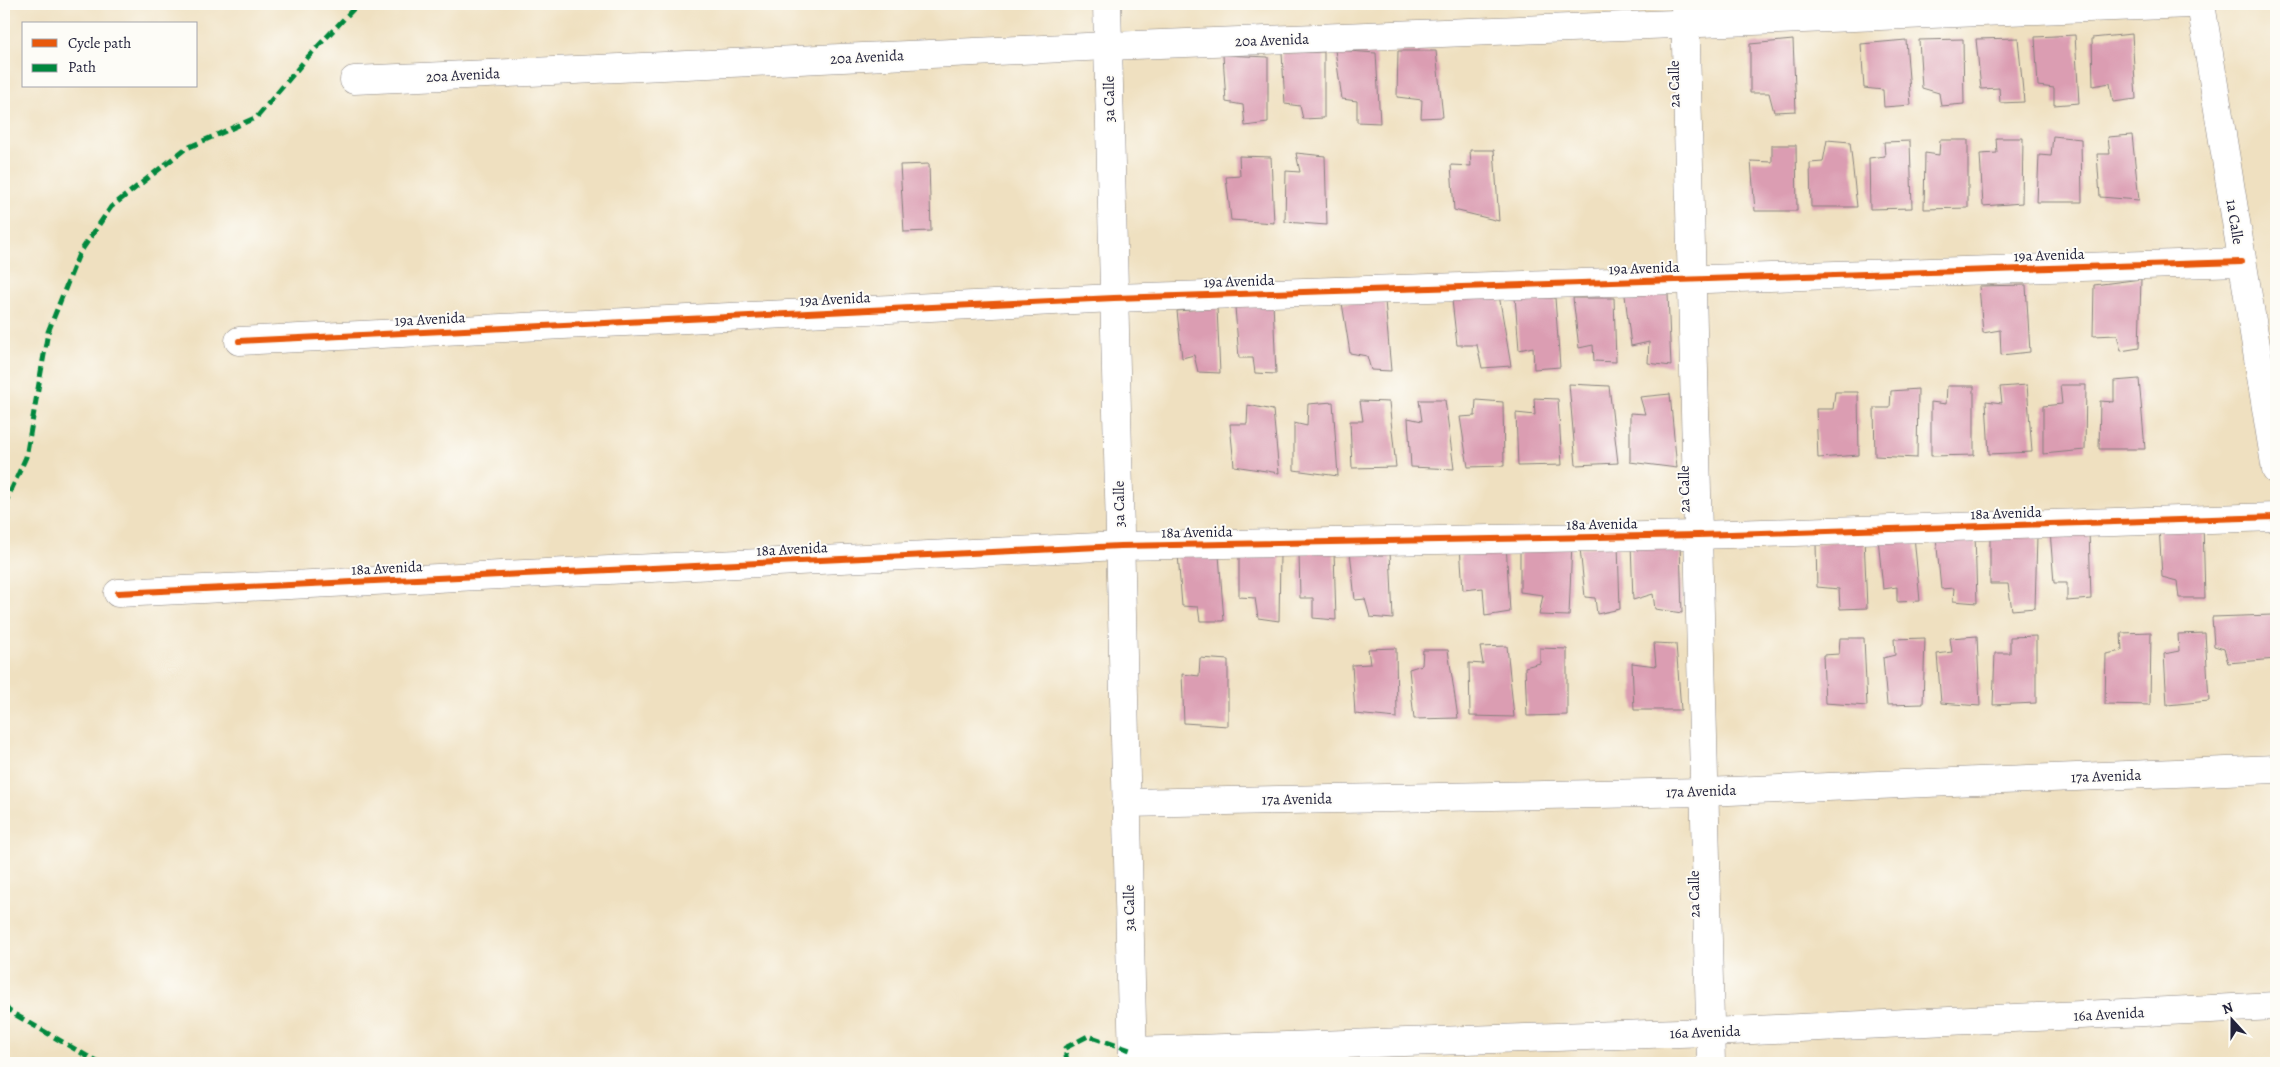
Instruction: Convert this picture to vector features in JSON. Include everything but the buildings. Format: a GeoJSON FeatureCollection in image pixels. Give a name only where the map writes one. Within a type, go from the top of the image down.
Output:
{"type":"FeatureCollection","features":[{"type":"Feature","properties":{"kind":"street","name":"3a Calle"},"geometry":{"type":"LineString","coordinates":[[1107,4],[1133,1057]]}},
{"type":"Feature","properties":{"kind":"street","name":"20a Avenida"},"geometry":{"type":"LineString","coordinates":[[354,80],[1108,46],[1685,14],[2190,4]]}},
{"type":"Feature","properties":{"kind":"street","name":"1a Calle"},"geometry":{"type":"LineString","coordinates":[[2201,4],[2241,262],[2276,470]]}},
{"type":"Feature","properties":{"kind":"street","name":"2a Calle"},"geometry":{"type":"LineString","coordinates":[[1685,14],[1711,1063]]}},
{"type":"Feature","properties":{"kind":"street","name":"19a Avenida"},"geometry":{"type":"LineString","coordinates":[[239,342],[1114,298],[2241,262]]}},
{"type":"Feature","properties":{"kind":"street","name":"18a Avenida"},"geometry":{"type":"LineString","coordinates":[[118,593],[1120,546],[1698,535],[2276,517]]}},
{"type":"Feature","properties":{"kind":"street","name":"17a Avenida"},"geometry":{"type":"LineString","coordinates":[[1126,802],[1704,792],[2276,769]]}},
{"type":"Feature","properties":{"kind":"street","name":"16a Avenida"},"geometry":{"type":"LineString","coordinates":[[1133,1057],[2276,1006]]}},
{"type":"Feature","properties":{"kind":"marked path"},"geometry":{"type":"LineString","coordinates":[[4,506],[26,457],[48,332],[79,254],[111,207],[185,149],[257,117],[306,59],[358,4]]}},
{"type":"Feature","properties":{"kind":"marked path"},"geometry":{"type":"LineString","coordinates":[[4,1005],[9,1011],[99,1063]]}},
{"type":"Feature","properties":{"kind":"marked path"},"geometry":{"type":"LineString","coordinates":[[1067,1063],[1065,1048],[1088,1036],[1133,1051]]}},
{"type":"Feature","properties":{"kind":"cycle path"},"geometry":{"type":"LineString","coordinates":[[239,341],[1114,298],[2241,262]]}},
{"type":"Feature","properties":{"kind":"cycle path"},"geometry":{"type":"LineString","coordinates":[[118,593],[1120,546],[1698,535],[2276,517]]}}]}
